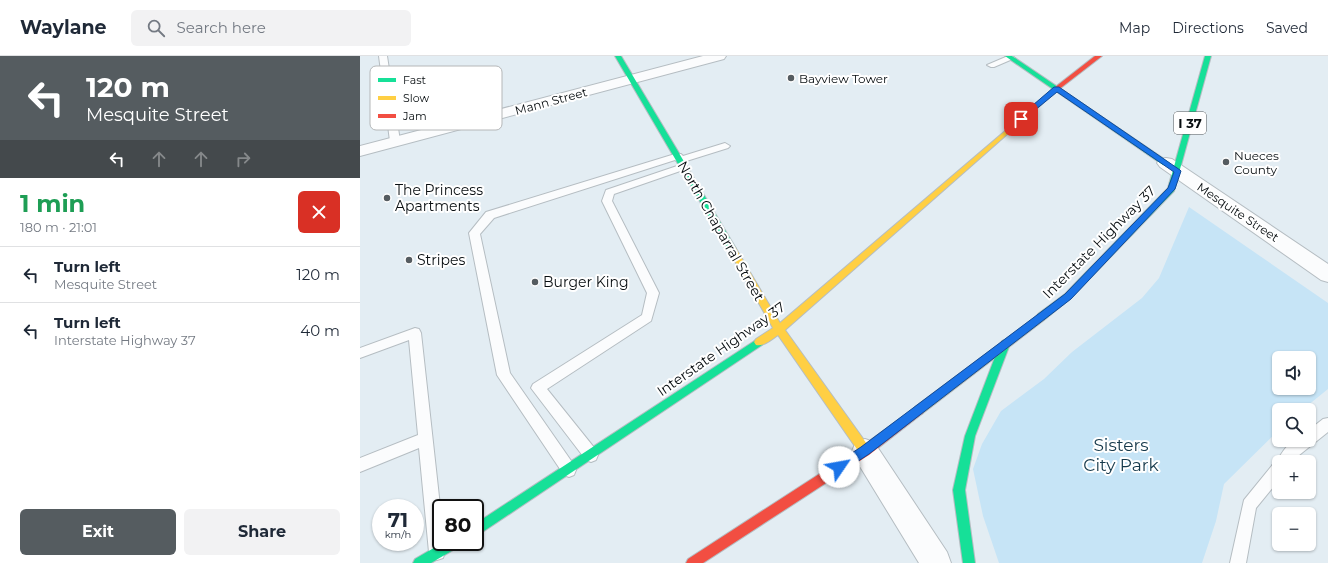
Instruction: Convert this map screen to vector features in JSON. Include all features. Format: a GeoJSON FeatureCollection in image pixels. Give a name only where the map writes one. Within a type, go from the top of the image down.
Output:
{"type":"FeatureCollection","features":[{"type":"Feature","properties":{"kind":"main road","name":"North Chaparral Street"},"geometry":{"type":"LineString","coordinates":[[618,56],[779,330],[865,450]]}},
{"type":"Feature","properties":{"kind":"main road","name":"Interstate Highway 37"},"geometry":{"type":"LineString","coordinates":[[484,525],[779,330],[1056,89],[1099,56]]}},
{"type":"Feature","properties":{"kind":"main road","name":"I 37"},"geometry":{"type":"LineString","coordinates":[[1172,167],[1208,56]]}},
{"type":"Feature","properties":{"kind":"main road","name":"Mesquite Street"},"geometry":{"type":"LineString","coordinates":[[1010,57],[1172,167]]}},
{"type":"Feature","properties":{"kind":"main road","name":"Interstate Highway 37"},"geometry":{"type":"LineString","coordinates":[[692,563],[865,450],[1068,296],[1171,189],[1172,167]]}},
{"type":"Feature","properties":{"kind":"main road"},"geometry":{"type":"LineString","coordinates":[[969,563],[959,490],[970,436],[1005,344]]}},
{"type":"Feature","properties":{"kind":"main road"},"geometry":{"type":"LineString","coordinates":[[418,563],[437,552]]}},
{"type":"Feature","properties":{"kind":"street","name":"Mann Street"},"geometry":{"type":"LineString","coordinates":[[502,113],[719,56]]}},
{"type":"Feature","properties":{"kind":"street","name":"Mann Street"},"geometry":{"type":"LineString","coordinates":[[360,151],[437,130]]}},
{"type":"Feature","properties":{"kind":"street","name":"Mesquite Street"},"geometry":{"type":"LineString","coordinates":[[1172,167],[1328,274]]}},
{"type":"Feature","properties":{"kind":"street","name":"North Chaparral Street"},"geometry":{"type":"LineString","coordinates":[[865,450],[936,563]]}},
{"type":"Feature","properties":{"kind":"lane"},"geometry":{"type":"LineString","coordinates":[[383,56],[384,66]]}},
{"type":"Feature","properties":{"kind":"lane"},"geometry":{"type":"LineString","coordinates":[[991,65],[1010,57]]}},
{"type":"Feature","properties":{"kind":"lane"},"geometry":{"type":"LineString","coordinates":[[393,130],[395,141]]}},
{"type":"Feature","properties":{"kind":"lane"},"geometry":{"type":"LineString","coordinates":[[569,470],[504,375],[474,234],[490,214],[680,161],[725,146]]}},
{"type":"Feature","properties":{"kind":"lane"},"geometry":{"type":"LineString","coordinates":[[591,455],[538,388],[647,318],[652,294],[607,201],[610,192],[680,161]]}},
{"type":"Feature","properties":{"kind":"lane"},"geometry":{"type":"LineString","coordinates":[[360,352],[415,332],[437,552]]}},
{"type":"Feature","properties":{"kind":"lane"},"geometry":{"type":"LineString","coordinates":[[1316,433],[1328,424]]}},
{"type":"Feature","properties":{"kind":"lane"},"geometry":{"type":"LineString","coordinates":[[360,465],[426,439]]}},
{"type":"Feature","properties":{"kind":"lane"},"geometry":{"type":"LineString","coordinates":[[1290,455],[1298,447]]}},
{"type":"Feature","properties":{"kind":"lane"},"geometry":{"type":"LineString","coordinates":[[1238,563],[1249,505],[1272,477]]}},
{"type":"Feature","properties":{"kind":"green space","name":"Sisters City Park"},"geometry":{"type":"Polygon","coordinates":[[[1189,207],[1328,303],[1328,389],[1311,403],[1272,403],[1272,437],[1224,484],[1216,521],[1202,563],[999,563],[983,516],[973,469],[982,444],[1001,411],[1044,379],[1072,352],[1142,298],[1159,278],[1189,207]]]}},
{"type":"Feature","properties":{"kind":"traffic: fast"},"geometry":{"type":"LineString","coordinates":[[618,56],[732,249]]}},
{"type":"Feature","properties":{"kind":"traffic: fast"},"geometry":{"type":"LineString","coordinates":[[1008,56],[1166,163]]}},
{"type":"Feature","properties":{"kind":"traffic: fast"},"geometry":{"type":"LineString","coordinates":[[1041,317],[1068,296],[1171,189],[1208,56]]}},
{"type":"Feature","properties":{"kind":"traffic: fast"},"geometry":{"type":"LineString","coordinates":[[484,525],[759,342]]}},
{"type":"Feature","properties":{"kind":"traffic: fast"},"geometry":{"type":"LineString","coordinates":[[969,563],[959,490],[970,436],[1005,344]]}},
{"type":"Feature","properties":{"kind":"traffic: fast"},"geometry":{"type":"LineString","coordinates":[[419,563],[440,551]]}},
{"type":"Feature","properties":{"kind":"traffic: slow"},"geometry":{"type":"LineString","coordinates":[[759,342],[779,329],[1011,128]]}},
{"type":"Feature","properties":{"kind":"traffic: slow"},"geometry":{"type":"LineString","coordinates":[[732,249],[779,329],[865,451]]}},
{"type":"Feature","properties":{"kind":"traffic: slow"},"geometry":{"type":"LineString","coordinates":[[919,410],[1041,317]]}},
{"type":"Feature","properties":{"kind":"traffic: jam"},"geometry":{"type":"LineString","coordinates":[[1011,128],[1056,89],[1099,56]]}},
{"type":"Feature","properties":{"kind":"traffic: jam"},"geometry":{"type":"LineString","coordinates":[[692,563],[865,451],[919,410]]}},
{"type":"Feature","properties":{"kind":"place","name":"Bayview Tower"},"geometry":{"type":"Point","coordinates":[791,78]}},
{"type":"Feature","properties":{"kind":"place","name":"Nueces County"},"geometry":{"type":"Point","coordinates":[1226,162]}},
{"type":"Feature","properties":{"kind":"place","name":"The Princess Apartments"},"geometry":{"type":"Point","coordinates":[387,198]}},
{"type":"Feature","properties":{"kind":"place","name":"Stripes"},"geometry":{"type":"Point","coordinates":[409,260]}},
{"type":"Feature","properties":{"kind":"place","name":"Burger King"},"geometry":{"type":"Point","coordinates":[535,282]}},
{"type":"Feature","properties":{"kind":"route"},"geometry":{"type":"LineString","coordinates":[[839,467],[865,450],[1068,296],[1171,189],[1178,171],[1056,89],[1021,119]]}}]}
